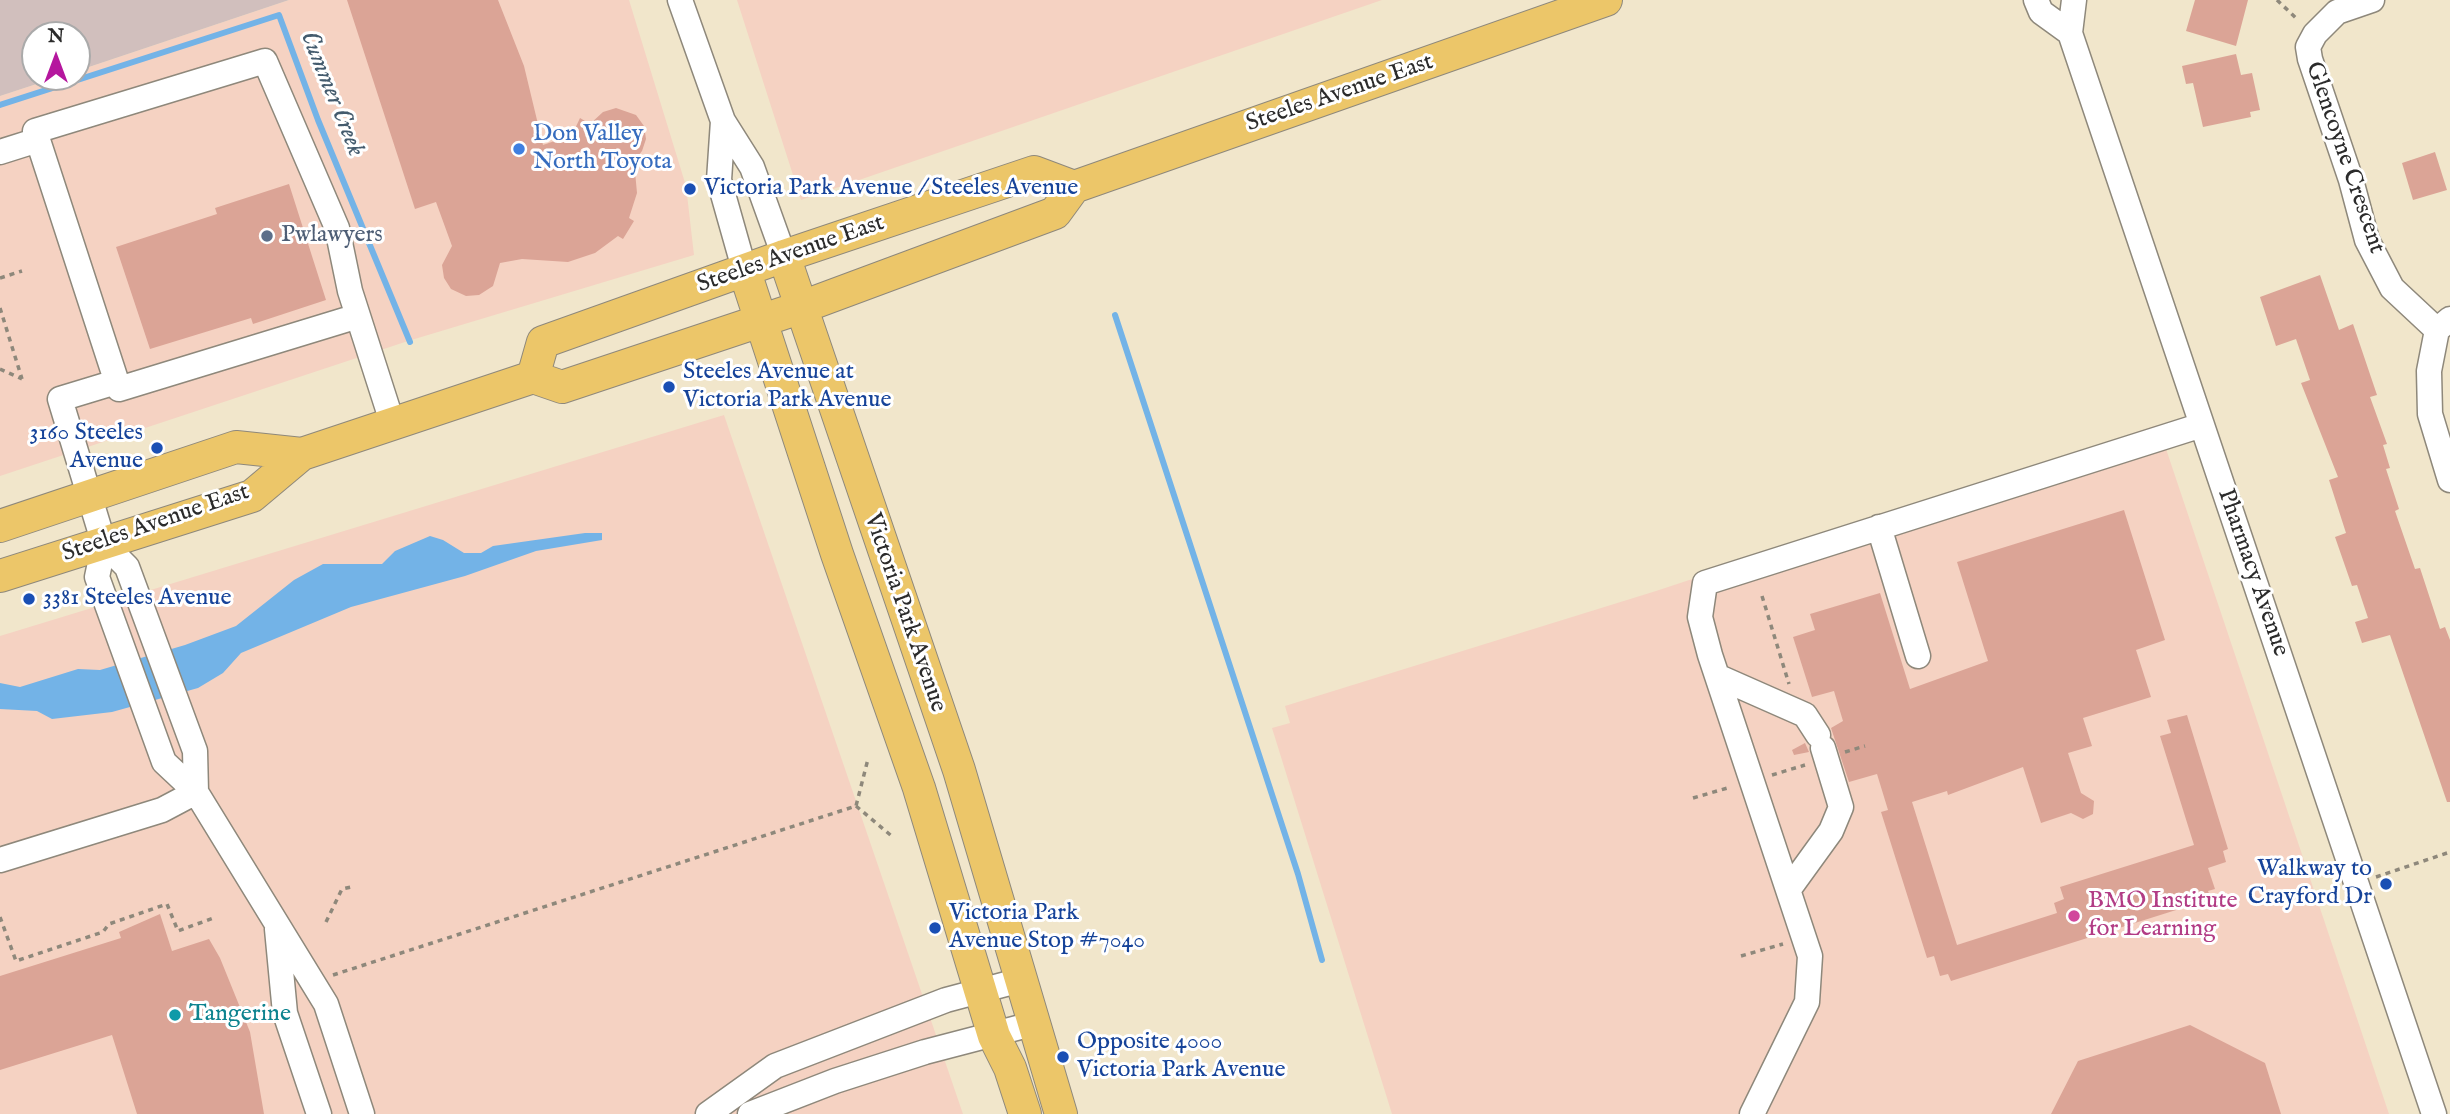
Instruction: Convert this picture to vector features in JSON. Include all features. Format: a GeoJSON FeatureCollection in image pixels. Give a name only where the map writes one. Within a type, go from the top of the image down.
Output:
{"type":"FeatureCollection","features":[{"type":"Feature","properties":{"kind":"main road","name":"Steeles Avenue East"},"geometry":{"type":"LineString","coordinates":[[0,576],[252,496],[302,454],[533,377],[562,387],[802,307],[1055,213],[1074,187],[1605,0]]}},
{"type":"Feature","properties":{"kind":"main road","name":"Steeles Avenue East"},"geometry":{"type":"LineString","coordinates":[[533,377],[543,342],[784,256],[1034,172],[1074,187]]}},
{"type":"Feature","properties":{"kind":"main road","name":"Victoria Park Avenue"},"geometry":{"type":"LineString","coordinates":[[784,256],[874,529],[959,770],[1061,1114]]}},
{"type":"Feature","properties":{"kind":"main road","name":"Victoria Park Avenue"},"geometry":{"type":"LineString","coordinates":[[745,272],[759,321],[919,788],[994,1036],[1010,1068],[1025,1114]]}},
{"type":"Feature","properties":{"kind":"main road","name":"Steeles Avenue East"},"geometry":{"type":"LineString","coordinates":[[0,526],[236,447],[302,454]]}},
{"type":"Feature","properties":{"kind":"street","name":"Victoria Park Avenue"},"geometry":{"type":"LineString","coordinates":[[680,0],[723,121],[752,167],[784,256]]}},
{"type":"Feature","properties":{"kind":"street"},"geometry":{"type":"LineString","coordinates":[[2036,0],[2041,12],[2070,33]]}},
{"type":"Feature","properties":{"kind":"street","name":"Pharmacy Avenue"},"geometry":{"type":"LineString","coordinates":[[2074,0],[2070,33],[2434,1114]]}},
{"type":"Feature","properties":{"kind":"street","name":"Glencoyne Crescent"},"geometry":{"type":"LineString","coordinates":[[2372,0],[2337,12],[2315,34],[2308,47],[2310,60],[2344,158],[2367,240],[2392,288],[2444,324]]}},
{"type":"Feature","properties":{"kind":"street"},"geometry":{"type":"LineString","coordinates":[[358,316],[119,389],[35,131],[265,61],[337,228],[358,316],[393,425]]}},
{"type":"Feature","properties":{"kind":"street","name":"Victoria Park Avenue"},"geometry":{"type":"LineString","coordinates":[[723,121],[719,180],[745,272]]}},
{"type":"Feature","properties":{"kind":"street"},"geometry":{"type":"LineString","coordinates":[[0,152],[38,140]]}},
{"type":"Feature","properties":{"kind":"street"},"geometry":{"type":"LineString","coordinates":[[2444,324],[2429,371],[2430,414],[2450,480]]}},
{"type":"Feature","properties":{"kind":"street"},"geometry":{"type":"LineString","coordinates":[[116,382],[60,399],[104,544],[97,578],[164,762],[197,792],[326,1004],[362,1114]]}},
{"type":"Feature","properties":{"kind":"street"},"geometry":{"type":"LineString","coordinates":[[1752,1114],[1807,1002],[1810,956],[1700,617],[1705,583],[2202,425]]}},
{"type":"Feature","properties":{"kind":"street"},"geometry":{"type":"LineString","coordinates":[[1879,527],[1918,656]]}},
{"type":"Feature","properties":{"kind":"street"},"geometry":{"type":"LineString","coordinates":[[104,544],[127,566],[195,751],[197,792]]}},
{"type":"Feature","properties":{"kind":"street"},"geometry":{"type":"LineString","coordinates":[[1719,677],[1805,715],[1821,742],[1841,807],[1831,831],[1788,889]]}},
{"type":"Feature","properties":{"kind":"street"},"geometry":{"type":"LineString","coordinates":[[0,860],[162,810],[197,792]]}},
{"type":"Feature","properties":{"kind":"street"},"geometry":{"type":"LineString","coordinates":[[276,921],[285,1013],[319,1114]]}},
{"type":"Feature","properties":{"kind":"street"},"geometry":{"type":"LineString","coordinates":[[708,1114],[775,1066],[946,1000],[1021,980]]}},
{"type":"Feature","properties":{"kind":"street"},"geometry":{"type":"LineString","coordinates":[[750,1114],[835,1081],[926,1052],[1036,1023]]}},
{"type":"Feature","properties":{"kind":"path"},"geometry":{"type":"LineString","coordinates":[[2277,0],[2315,34]]}},
{"type":"Feature","properties":{"kind":"path"},"geometry":{"type":"LineString","coordinates":[[0,278],[22,271]]}},
{"type":"Feature","properties":{"kind":"path"},"geometry":{"type":"LineString","coordinates":[[0,308],[22,379],[0,369]]}},
{"type":"Feature","properties":{"kind":"path"},"geometry":{"type":"LineString","coordinates":[[1762,596],[1790,685],[1787,691]]}},
{"type":"Feature","properties":{"kind":"path"},"geometry":{"type":"LineString","coordinates":[[856,806],[868,759]]}},
{"type":"Feature","properties":{"kind":"path"},"geometry":{"type":"LineString","coordinates":[[856,806],[894,838]]}},
{"type":"Feature","properties":{"kind":"path"},"geometry":{"type":"LineString","coordinates":[[331,976],[856,806]]}},
{"type":"Feature","properties":{"kind":"path"},"geometry":{"type":"LineString","coordinates":[[2390,871],[2450,852]]}},
{"type":"Feature","properties":{"kind":"path"},"geometry":{"type":"LineString","coordinates":[[326,922],[342,889],[351,887]]}},
{"type":"Feature","properties":{"kind":"path"},"geometry":{"type":"LineString","coordinates":[[0,917],[16,961],[103,932],[109,924],[167,904],[178,931],[216,917]]}},
{"type":"Feature","properties":{"kind":"path"},"geometry":{"type":"LineString","coordinates":[[0,939],[7,937]]}},
{"type":"Feature","properties":{"kind":"path"},"geometry":{"type":"LineString","coordinates":[[1741,956],[1788,943]]}},
{"type":"Feature","properties":{"kind":"shaded area"},"geometry":{"type":"Polygon","coordinates":[[[0,0],[289,0],[91,66],[91,21],[21,21],[21,89],[0,96],[0,0]]]}},
{"type":"Feature","properties":{"kind":"shaded area"},"geometry":{"type":"Polygon","coordinates":[[[289,0],[629,0],[686,186],[694,255],[408,341],[0,476],[0,96],[21,89],[91,91],[91,66],[289,0]]]}},
{"type":"Feature","properties":{"kind":"shaded area"},"geometry":{"type":"Polygon","coordinates":[[[737,0],[1382,0],[801,200],[737,0]]]}},
{"type":"Feature","properties":{"kind":"shaded area"},"geometry":{"type":"Polygon","coordinates":[[[724,415],[963,1114],[0,1114],[0,636],[724,415]]]}},
{"type":"Feature","properties":{"kind":"shaded area"},"geometry":{"type":"Polygon","coordinates":[[[2158,425],[2389,1114],[1392,1114],[1272,728],[1290,723],[1285,706],[1656,591],[2158,425]]]}},
{"type":"Feature","properties":{"kind":"water"},"geometry":{"type":"Polygon","coordinates":[[[602,533],[602,540],[536,551],[465,576],[351,607],[241,653],[223,673],[198,688],[112,712],[52,719],[37,711],[0,709],[0,683],[20,687],[78,669],[100,670],[185,645],[236,626],[294,580],[323,564],[382,564],[395,551],[430,536],[443,540],[464,553],[481,553],[493,546],[602,533]]]}},
{"type":"Feature","properties":{"kind":"building","name":"Don Valley North Toyota"},"geometry":{"type":"Polygon","coordinates":[[[347,0],[498,0],[524,66],[543,145],[572,135],[580,118],[590,124],[603,112],[616,108],[636,115],[644,126],[646,139],[642,151],[634,161],[637,193],[629,218],[634,221],[623,239],[618,236],[595,253],[568,262],[522,259],[500,263],[493,286],[479,295],[466,296],[451,289],[444,278],[442,265],[452,246],[436,202],[415,209],[347,0]]]}},
{"type":"Feature","properties":{"kind":"building"},"geometry":{"type":"Polygon","coordinates":[[[2195,0],[2248,0],[2236,46],[2186,31],[2195,0]]]}},
{"type":"Feature","properties":{"kind":"building"},"geometry":{"type":"Polygon","coordinates":[[[2236,54],[2241,75],[2252,73],[2260,110],[2250,112],[2251,117],[2203,127],[2193,83],[2186,84],[2182,66],[2236,54]]]}},
{"type":"Feature","properties":{"kind":"building"},"geometry":{"type":"Polygon","coordinates":[[[2435,152],[2447,190],[2413,200],[2402,163],[2435,152]]]}},
{"type":"Feature","properties":{"kind":"building"},"geometry":{"type":"Polygon","coordinates":[[[289,184],[326,300],[253,324],[251,318],[150,349],[116,247],[217,214],[215,208],[289,184]]]}},
{"type":"Feature","properties":{"kind":"building"},"geometry":{"type":"Polygon","coordinates":[[[2320,275],[2339,330],[2353,324],[2377,395],[2370,397],[2387,444],[2383,445],[2390,468],[2386,469],[2399,509],[2395,511],[2415,569],[2420,568],[2440,629],[2445,627],[2450,640],[2450,802],[2447,802],[2390,635],[2362,643],[2355,622],[2368,618],[2357,585],[2352,586],[2335,537],[2346,533],[2329,480],[2338,477],[2301,383],[2310,380],[2296,339],[2276,346],[2260,297],[2320,275]]]}},
{"type":"Feature","properties":{"kind":"building","name":"BMO Institute for Learning"},"geometry":{"type":"Polygon","coordinates":[[[2124,510],[2165,640],[2136,650],[2151,697],[2083,718],[2092,746],[2068,753],[2081,793],[2094,801],[2093,814],[2083,819],[2071,813],[2041,823],[2023,767],[1948,795],[1947,791],[1912,802],[1957,945],[2057,913],[2054,903],[2064,899],[2060,887],[2194,845],[2160,736],[2171,733],[2167,720],[2187,715],[2228,849],[2223,851],[2226,862],[2208,868],[2215,889],[2208,891],[2211,899],[1951,981],[1948,974],[1940,976],[1934,956],[1927,958],[1881,812],[1888,810],[1877,774],[1849,782],[1831,728],[1843,721],[1834,691],[1812,697],[1793,637],[1815,630],[1810,614],[1880,593],[1910,689],[1988,661],[1957,562],[2124,510]]]}},
{"type":"Feature","properties":{"kind":"building"},"geometry":{"type":"Polygon","coordinates":[[[1805,743],[1809,752],[1794,755],[1792,750],[1805,743]]]}},
{"type":"Feature","properties":{"kind":"building","name":"Tangerine"},"geometry":{"type":"Polygon","coordinates":[[[160,914],[172,951],[209,939],[220,958],[250,1032],[264,1114],[137,1114],[112,1035],[0,1070],[0,976],[121,938],[119,932],[160,914]]]}},
{"type":"Feature","properties":{"kind":"building"},"geometry":{"type":"Polygon","coordinates":[[[2190,1025],[2265,1063],[2281,1114],[2051,1114],[2078,1061],[2190,1025]]]}},
{"type":"Feature","properties":{"kind":"waterway","name":"Cummer Creek"},"geometry":{"type":"LineString","coordinates":[[0,105],[279,15],[318,120],[410,342]]}},
{"type":"Feature","properties":{"kind":"waterway"},"geometry":{"type":"LineString","coordinates":[[1115,315],[1298,874],[1322,960]]}},
{"type":"Feature","properties":{"kind":"place","name":"Don Valley North Toyota"},"geometry":{"type":"Point","coordinates":[519,149]}},
{"type":"Feature","properties":{"kind":"place","name":"Victoria Park Avenue / Steeles Avenue"},"geometry":{"type":"Point","coordinates":[690,189]}},
{"type":"Feature","properties":{"kind":"place","name":"Pwlawyers"},"geometry":{"type":"Point","coordinates":[267,236]}},
{"type":"Feature","properties":{"kind":"place","name":"Steeles Avenue at Victoria Park Avenue"},"geometry":{"type":"Point","coordinates":[669,387]}},
{"type":"Feature","properties":{"kind":"place","name":"3160 Steeles Avenue"},"geometry":{"type":"Point","coordinates":[157,448]}},
{"type":"Feature","properties":{"kind":"place","name":"3381 Steeles Avenue"},"geometry":{"type":"Point","coordinates":[29,599]}},
{"type":"Feature","properties":{"kind":"place","name":"Walkway to Crayford Dr"},"geometry":{"type":"Point","coordinates":[2386,884]}},
{"type":"Feature","properties":{"kind":"place","name":"BMO Institute for Learning"},"geometry":{"type":"Point","coordinates":[2074,916]}},
{"type":"Feature","properties":{"kind":"place","name":"Victoria Park Avenue Stop #7040"},"geometry":{"type":"Point","coordinates":[935,928]}},
{"type":"Feature","properties":{"kind":"place","name":"Tangerine"},"geometry":{"type":"Point","coordinates":[175,1015]}},
{"type":"Feature","properties":{"kind":"place","name":"Opposite 4000 Victoria Park Avenue"},"geometry":{"type":"Point","coordinates":[1063,1057]}}]}
